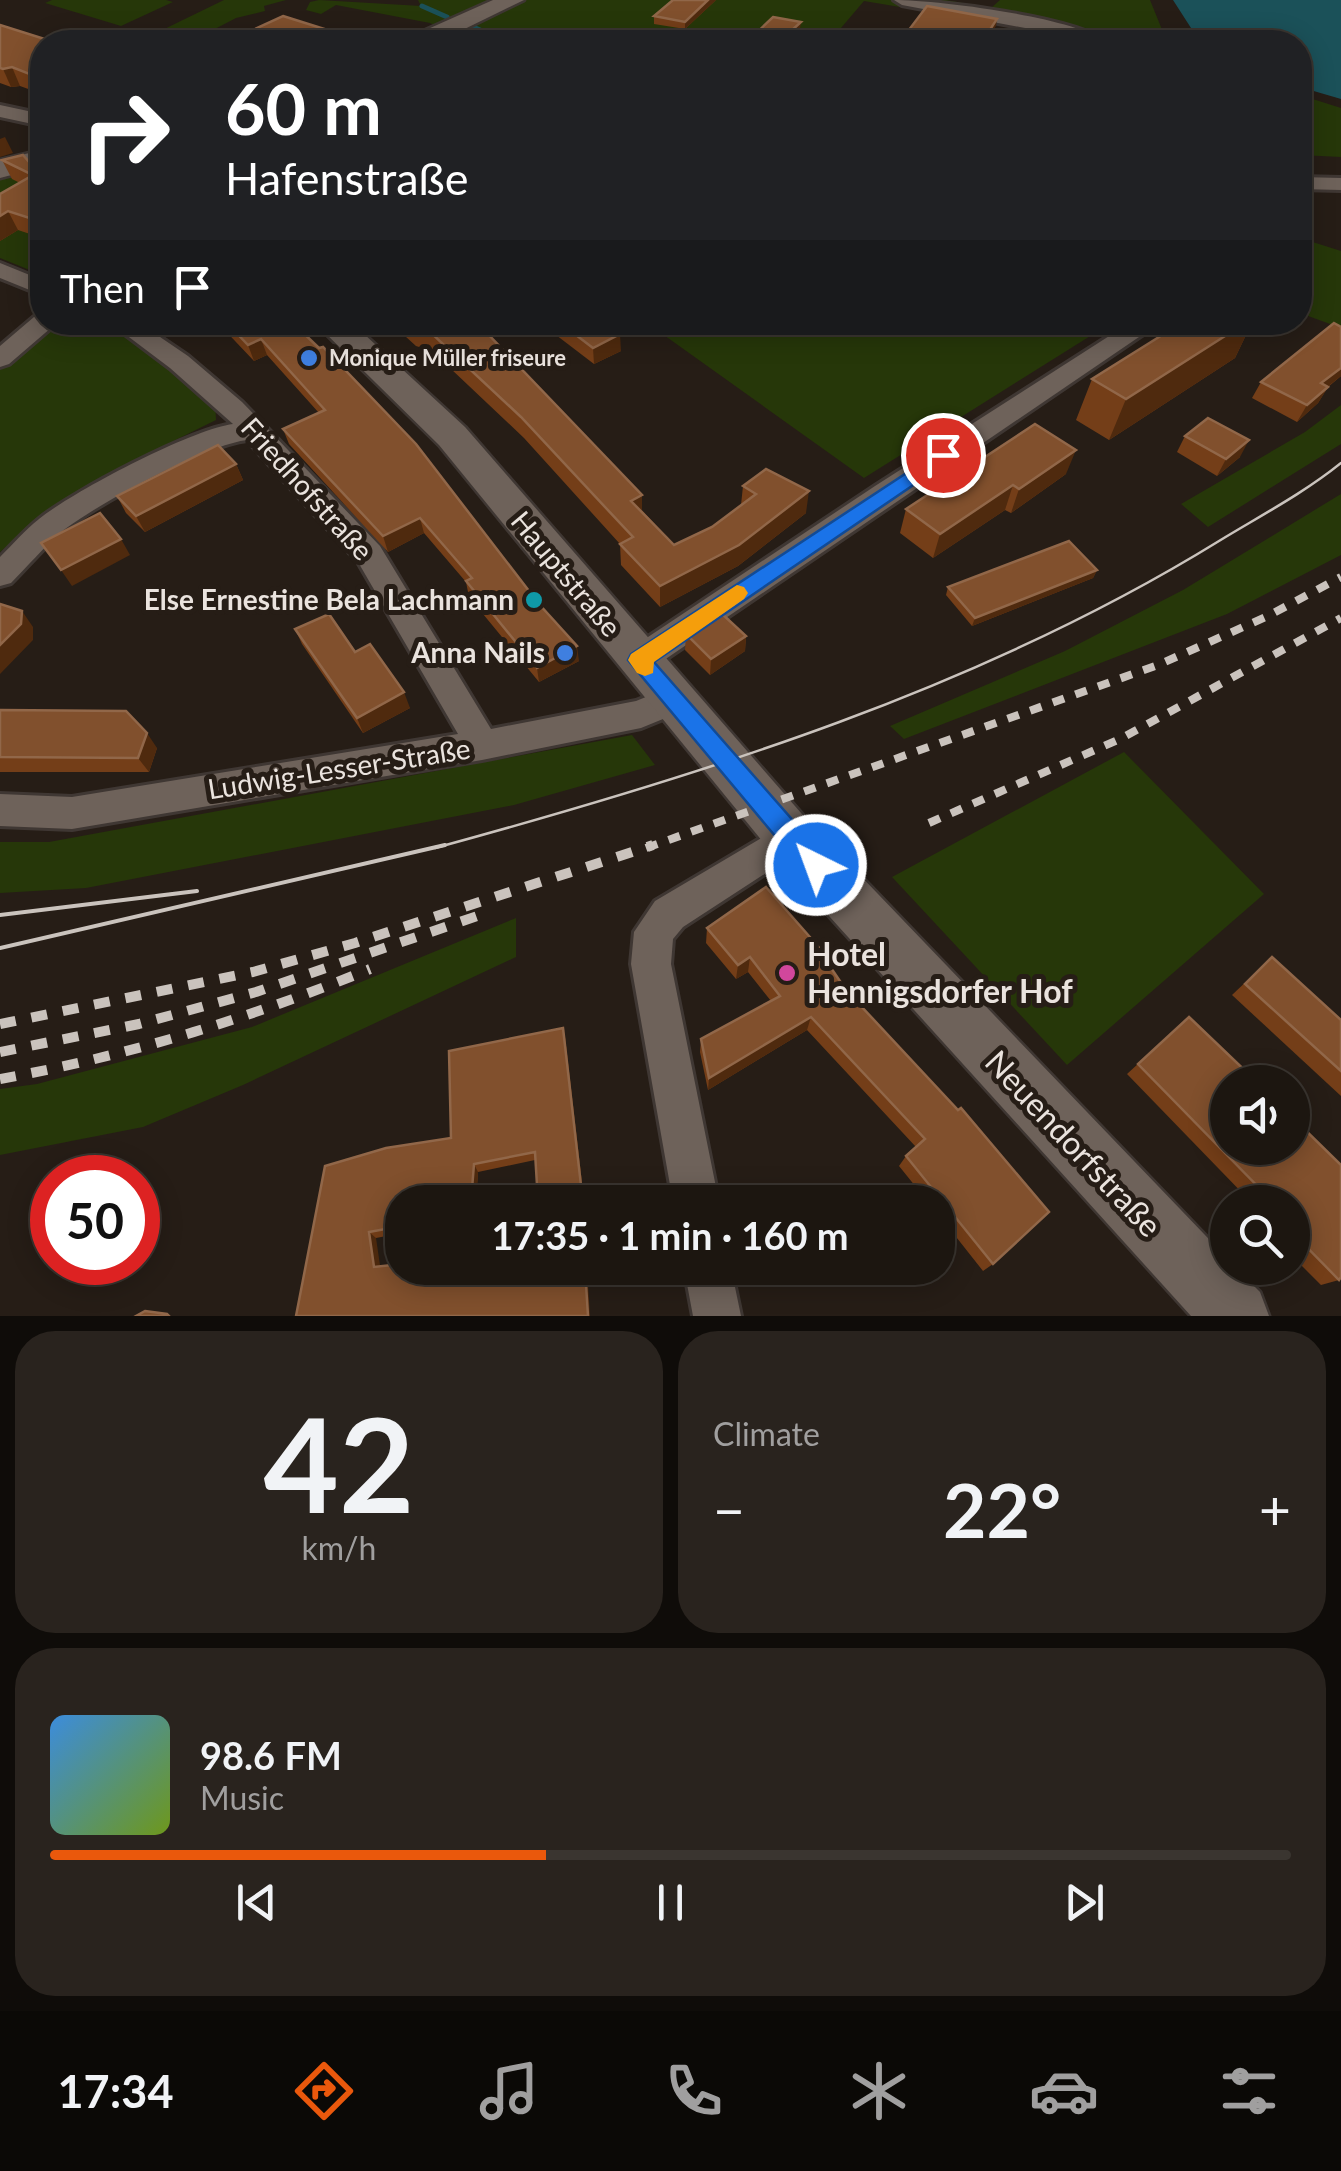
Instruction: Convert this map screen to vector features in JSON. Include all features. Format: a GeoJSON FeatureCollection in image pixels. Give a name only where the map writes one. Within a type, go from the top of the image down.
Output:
{"type":"FeatureCollection","features":[{"type":"Feature","properties":{"kind":"main road"},"geometry":{"type":"LineString","coordinates":[[448,30],[512,0]]}},
{"type":"Feature","properties":{"kind":"main road"},"geometry":{"type":"LineString","coordinates":[[0,169],[30,162]]}},
{"type":"Feature","properties":{"kind":"main road","name":"Hauptstraße"},"geometry":{"type":"LineString","coordinates":[[345,335],[452,436],[790,837]]}},
{"type":"Feature","properties":{"kind":"main road","name":"Neuendorfstraße"},"geometry":{"type":"LineString","coordinates":[[790,837],[1236,1316]]}},
{"type":"Feature","properties":{"kind":"street"},"geometry":{"type":"LineString","coordinates":[[902,0],[1057,30]]}},
{"type":"Feature","properties":{"kind":"street"},"geometry":{"type":"LineString","coordinates":[[0,111],[30,117]]}},
{"type":"Feature","properties":{"kind":"street"},"geometry":{"type":"LineString","coordinates":[[1312,183],[1341,184]]}},
{"type":"Feature","properties":{"kind":"street"},"geometry":{"type":"LineString","coordinates":[[0,270],[30,283]]}},
{"type":"Feature","properties":{"kind":"street"},"geometry":{"type":"LineString","coordinates":[[0,358],[30,333]]}},
{"type":"Feature","properties":{"kind":"street","name":"Friedhofstraße"},"geometry":{"type":"LineString","coordinates":[[137,335],[243,419],[369,554],[482,745]]}},
{"type":"Feature","properties":{"kind":"street"},"geometry":{"type":"LineString","coordinates":[[639,660],[885,493],[1129,335]]}},
{"type":"Feature","properties":{"kind":"street"},"geometry":{"type":"LineString","coordinates":[[0,575],[51,525],[164,460],[223,434],[243,419]]}},
{"type":"Feature","properties":{"kind":"street","name":"Ludwig-Lesser-Straße"},"geometry":{"type":"LineString","coordinates":[[0,810],[72,813],[482,745],[641,714],[673,700]]}},
{"type":"Feature","properties":{"kind":"street"},"geometry":{"type":"LineString","coordinates":[[693,1185],[652,964],[654,932],[669,914],[790,837]]}},
{"type":"Feature","properties":{"kind":"street"},"geometry":{"type":"LineString","coordinates":[[711,1285],[717,1316]]}},
{"type":"Feature","properties":{"kind":"green space"},"geometry":{"type":"Polygon","coordinates":[[[224,0],[286,0],[213,30],[162,30],[224,0]]]}},
{"type":"Feature","properties":{"kind":"green space"},"geometry":{"type":"Polygon","coordinates":[[[418,0],[946,0],[991,8],[1000,0],[1150,0],[1162,30],[1038,30],[864,1],[839,30],[445,30],[430,23],[336,5],[321,14],[306,10],[310,2],[421,6],[418,0]]]}},
{"type":"Feature","properties":{"kind":"green space"},"geometry":{"type":"Polygon","coordinates":[[[173,2],[121,26],[45,3],[173,2]]]}},
{"type":"Feature","properties":{"kind":"green space"},"geometry":{"type":"Polygon","coordinates":[[[1312,99],[1341,108],[1341,157],[1312,156],[1312,99]]]}},
{"type":"Feature","properties":{"kind":"green space"},"geometry":{"type":"Polygon","coordinates":[[[30,171],[30,270],[0,258],[0,177],[30,171]]]}},
{"type":"Feature","properties":{"kind":"green space"},"geometry":{"type":"Polygon","coordinates":[[[1312,242],[1341,251],[1341,328],[1312,317],[1312,242]]]}},
{"type":"Feature","properties":{"kind":"green space"},"geometry":{"type":"Polygon","coordinates":[[[42,335],[124,335],[147,347],[215,401],[216,420],[137,459],[48,511],[0,552],[0,369],[42,335]]]}},
{"type":"Feature","properties":{"kind":"green space"},"geometry":{"type":"Polygon","coordinates":[[[664,335],[1092,335],[864,478],[664,335]]]}},
{"type":"Feature","properties":{"kind":"green space"},"geometry":{"type":"Polygon","coordinates":[[[1341,405],[1341,444],[1208,527],[1181,504],[1305,432],[1341,405]]]}},
{"type":"Feature","properties":{"kind":"green space"},"geometry":{"type":"Polygon","coordinates":[[[1341,494],[1341,555],[1227,614],[904,739],[890,726],[1065,651],[1183,590],[1341,494]]]}},
{"type":"Feature","properties":{"kind":"green space"},"geometry":{"type":"Polygon","coordinates":[[[632,735],[655,765],[514,805],[86,888],[0,893],[0,842],[49,842],[632,735]]]}},
{"type":"Feature","properties":{"kind":"green space"},"geometry":{"type":"Polygon","coordinates":[[[1124,752],[1264,894],[1067,1065],[892,877],[1124,752]]]}},
{"type":"Feature","properties":{"kind":"green space"},"geometry":{"type":"Polygon","coordinates":[[[516,918],[516,957],[243,1085],[143,1127],[0,1155],[0,1089],[37,1084],[252,1027],[516,918]]]}},
{"type":"Feature","properties":{"kind":"water"},"geometry":{"type":"Polygon","coordinates":[[[1173,0],[1341,0],[1341,99],[1312,91],[1312,30],[1192,30],[1173,0]]]}},
{"type":"Feature","properties":{"kind":"building"},"geometry":{"type":"Polygon","coordinates":[[[673,0],[708,0],[685,22],[654,16],[673,0]]]}},
{"type":"Feature","properties":{"kind":"building"},"geometry":{"type":"Polygon","coordinates":[[[927,6],[997,19],[990,30],[909,30],[927,6]]]}},
{"type":"Feature","properties":{"kind":"building"},"geometry":{"type":"Polygon","coordinates":[[[283,16],[328,30],[253,30],[283,16]]]}},
{"type":"Feature","properties":{"kind":"building"},"geometry":{"type":"Polygon","coordinates":[[[773,17],[801,22],[792,30],[759,30],[773,17]]]}},
{"type":"Feature","properties":{"kind":"building"},"geometry":{"type":"Polygon","coordinates":[[[0,25],[30,34],[30,74],[12,67],[0,68],[0,25]]]}},
{"type":"Feature","properties":{"kind":"building"},"geometry":{"type":"Polygon","coordinates":[[[23,155],[30,163],[30,174],[2,160],[23,155]]]}},
{"type":"Feature","properties":{"kind":"building"},"geometry":{"type":"Polygon","coordinates":[[[30,177],[30,218],[8,211],[0,216],[0,194],[30,177]]]}},
{"type":"Feature","properties":{"kind":"building"},"geometry":{"type":"Polygon","coordinates":[[[1334,323],[1341,327],[1341,368],[1321,383],[1328,387],[1307,405],[1261,382],[1334,323]]]}},
{"type":"Feature","properties":{"kind":"building"},"geometry":{"type":"Polygon","coordinates":[[[238,335],[306,335],[319,348],[323,347],[416,444],[539,604],[577,646],[537,668],[466,581],[472,578],[420,518],[383,536],[283,429],[325,410],[261,339],[248,345],[238,335]]]}},
{"type":"Feature","properties":{"kind":"building"},"geometry":{"type":"Polygon","coordinates":[[[433,335],[489,335],[642,495],[631,501],[674,545],[712,527],[756,494],[743,486],[766,469],[809,491],[739,545],[660,586],[620,544],[633,537],[521,417],[433,335]]]}},
{"type":"Feature","properties":{"kind":"building"},"geometry":{"type":"Polygon","coordinates":[[[576,335],[618,335],[593,348],[576,335]]]}},
{"type":"Feature","properties":{"kind":"building"},"geometry":{"type":"Polygon","coordinates":[[[1162,335],[1227,335],[1126,399],[1092,379],[1162,335]]]}},
{"type":"Feature","properties":{"kind":"building"},"geometry":{"type":"Polygon","coordinates":[[[1208,418],[1249,440],[1226,459],[1185,436],[1208,418]]]}},
{"type":"Feature","properties":{"kind":"building"},"geometry":{"type":"Polygon","coordinates":[[[1035,424],[1076,450],[1019,489],[1013,485],[940,534],[906,509],[1035,424]]]}},
{"type":"Feature","properties":{"kind":"building"},"geometry":{"type":"Polygon","coordinates":[[[218,445],[236,464],[136,516],[117,496],[218,445]]]}},
{"type":"Feature","properties":{"kind":"building"},"geometry":{"type":"Polygon","coordinates":[[[100,513],[121,539],[61,570],[41,543],[100,513]]]}},
{"type":"Feature","properties":{"kind":"building"},"geometry":{"type":"Polygon","coordinates":[[[1069,541],[1097,570],[975,618],[948,587],[1069,541]]]}},
{"type":"Feature","properties":{"kind":"building"},"geometry":{"type":"Polygon","coordinates":[[[0,604],[22,611],[21,624],[0,645],[0,604]]]}},
{"type":"Feature","properties":{"kind":"building"},"geometry":{"type":"Polygon","coordinates":[[[720,612],[746,636],[711,659],[686,634],[720,612]]]}},
{"type":"Feature","properties":{"kind":"building"},"geometry":{"type":"Polygon","coordinates":[[[329,614],[355,652],[370,644],[404,692],[357,718],[295,629],[329,614]]]}},
{"type":"Feature","properties":{"kind":"building"},"geometry":{"type":"Polygon","coordinates":[[[0,710],[126,711],[147,733],[138,758],[0,757],[0,710]]]}},
{"type":"Feature","properties":{"kind":"building"},"geometry":{"type":"Polygon","coordinates":[[[766,887],[830,960],[827,962],[846,990],[958,1110],[961,1108],[1049,1212],[993,1264],[955,1217],[955,1185],[929,1185],[906,1156],[925,1139],[811,1017],[709,1078],[701,1039],[780,996],[750,957],[738,965],[707,928],[766,887]]]}},
{"type":"Feature","properties":{"kind":"building"},"geometry":{"type":"Polygon","coordinates":[[[1272,957],[1341,1020],[1341,1071],[1245,984],[1272,957]]]}},
{"type":"Feature","properties":{"kind":"building"},"geometry":{"type":"Polygon","coordinates":[[[1189,1017],[1239,1065],[1210,1065],[1210,1138],[1138,1064],[1189,1017]]]}},
{"type":"Feature","properties":{"kind":"building"},"geometry":{"type":"Polygon","coordinates":[[[563,1028],[581,1185],[537,1185],[535,1152],[474,1164],[472,1185],[385,1185],[385,1229],[369,1232],[374,1267],[385,1266],[385,1285],[586,1285],[588,1316],[296,1316],[325,1166],[386,1148],[451,1138],[449,1051],[563,1028]]]}},
{"type":"Feature","properties":{"kind":"building"},"geometry":{"type":"Polygon","coordinates":[[[1310,1135],[1341,1165],[1339,1280],[1310,1250],[1310,1185],[1256,1185],[1237,1165],[1310,1165],[1310,1135]]]}},
{"type":"Feature","properties":{"kind":"building"},"geometry":{"type":"Polygon","coordinates":[[[145,1311],[167,1314],[169,1316],[136,1316],[145,1311]]]}},
{"type":"Feature","properties":{"kind":"waterway"},"geometry":{"type":"LineString","coordinates":[[422,6],[447,17]]}},
{"type":"Feature","properties":{"kind":"waterway"},"geometry":{"type":"LineString","coordinates":[[473,27],[480,30]]}},
{"type":"Feature","properties":{"kind":"tram line"},"geometry":{"type":"LineString","coordinates":[[435,848],[638,790],[839,722],[937,684],[1128,594],[1282,504],[1341,463]]}},
{"type":"Feature","properties":{"kind":"tram line"},"geometry":{"type":"LineString","coordinates":[[0,948],[445,845]]}},
{"type":"Feature","properties":{"kind":"tram line"},"geometry":{"type":"LineString","coordinates":[[0,915],[197,891]]}},
{"type":"Feature","properties":{"kind":"railway"},"geometry":{"type":"LineString","coordinates":[[646,848],[1158,665],[1268,616],[1341,577]]}},
{"type":"Feature","properties":{"kind":"railway"},"geometry":{"type":"LineString","coordinates":[[929,823],[1120,739],[1341,618]]}},
{"type":"Feature","properties":{"kind":"railway"},"geometry":{"type":"LineString","coordinates":[[0,1024],[253,972],[355,943],[653,845]]}},
{"type":"Feature","properties":{"kind":"railway"},"geometry":{"type":"LineString","coordinates":[[0,1052],[139,1024],[256,992],[489,912]]}},
{"type":"Feature","properties":{"kind":"railway"},"geometry":{"type":"LineString","coordinates":[[0,1079],[188,1034],[370,969]]}},
{"type":"Feature","properties":{"kind":"slow traffic"},"geometry":{"type":"LineString","coordinates":[[645,667],[639,660],[737,593]]}},
{"type":"Feature","properties":{"kind":"place","name":"Monique Müller friseure"},"geometry":{"type":"Point","coordinates":[309,358]}},
{"type":"Feature","properties":{"kind":"place","name":"Else Ernestine Bela Lachmann"},"geometry":{"type":"Point","coordinates":[534,600]}},
{"type":"Feature","properties":{"kind":"place","name":"Anna Nails"},"geometry":{"type":"Point","coordinates":[565,653]}},
{"type":"Feature","properties":{"kind":"place","name":"Hotel Hennigsdorfer Hof"},"geometry":{"type":"Point","coordinates":[787,973]}},
{"type":"Feature","properties":{"kind":"route"},"geometry":{"type":"LineString","coordinates":[[816,865],[639,660],[943,455]]}}]}
